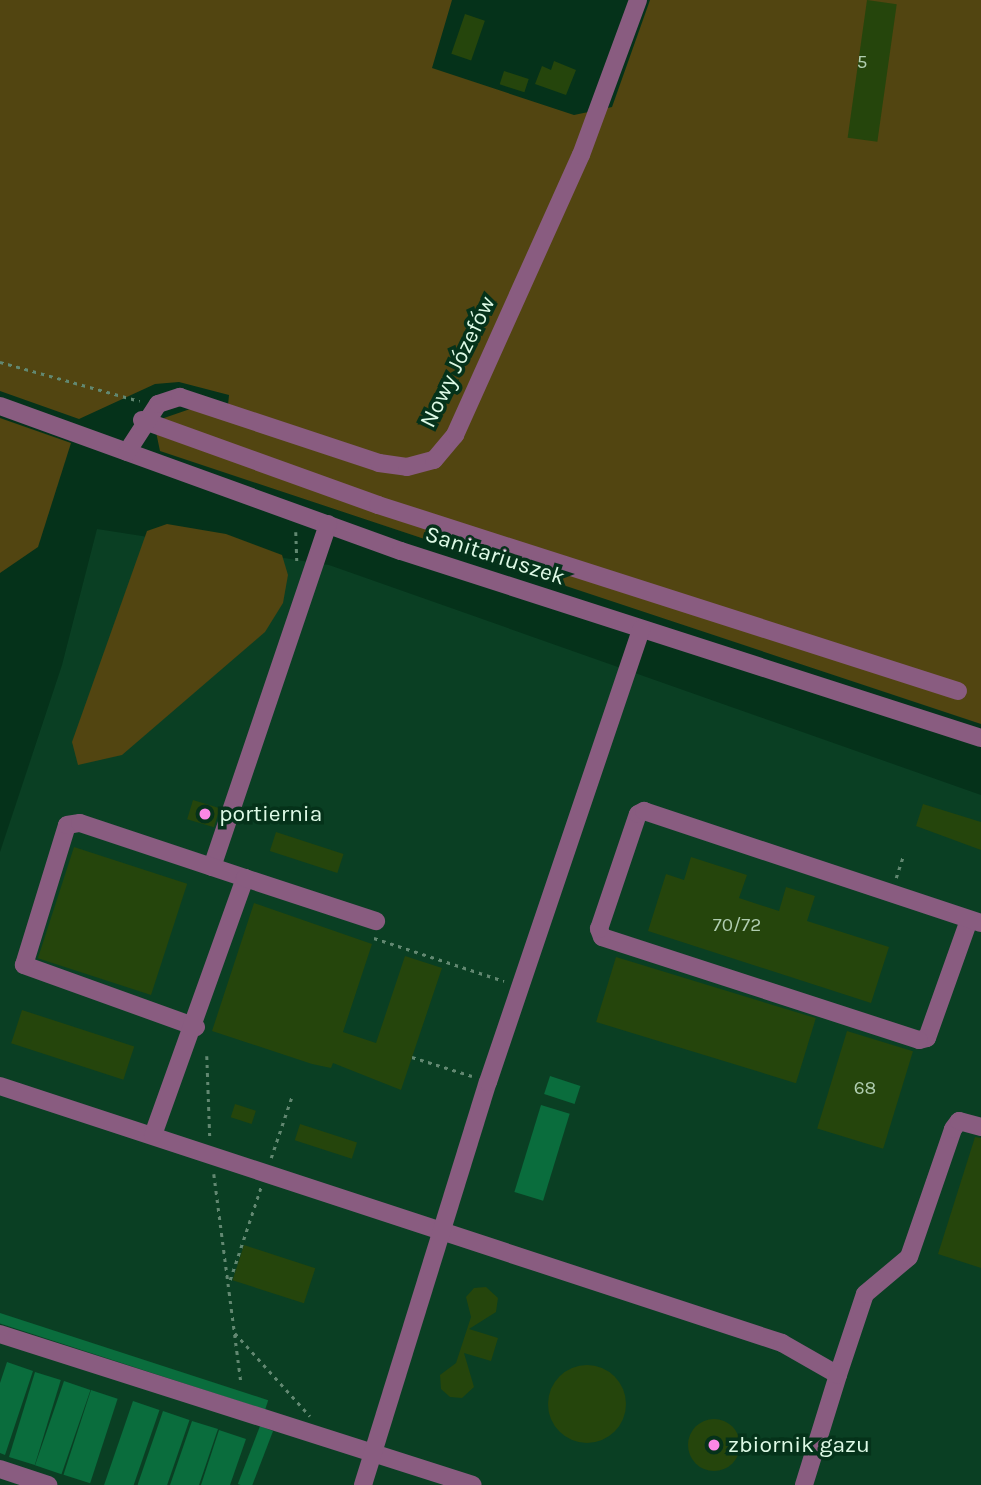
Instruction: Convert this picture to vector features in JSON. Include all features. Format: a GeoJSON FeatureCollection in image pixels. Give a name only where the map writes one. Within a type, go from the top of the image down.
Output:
{"type":"FeatureCollection","features":[{"type":"Feature","properties":{"kind":"street","name":"Nowy Józefów"},"geometry":{"type":"LineString","coordinates":[[158,404],[180,397],[203,400],[379,463],[407,467],[434,460],[455,435],[581,155],[638,0]]}},
{"type":"Feature","properties":{"kind":"street"},"geometry":{"type":"LineString","coordinates":[[127,452],[142,420],[158,404]]}},
{"type":"Feature","properties":{"kind":"street","name":"Sanitariuszek"},"geometry":{"type":"LineString","coordinates":[[0,406],[328,524],[641,629],[981,738]]}},
{"type":"Feature","properties":{"kind":"street"},"geometry":{"type":"LineString","coordinates":[[142,420],[378,505],[958,691]]}},
{"type":"Feature","properties":{"kind":"street"},"geometry":{"type":"LineString","coordinates":[[212,867],[328,524]]}},
{"type":"Feature","properties":{"kind":"street"},"geometry":{"type":"LineString","coordinates":[[363,1485],[446,1231],[488,1082],[641,629]]}},
{"type":"Feature","properties":{"kind":"street"},"geometry":{"type":"LineString","coordinates":[[644,811],[975,921],[927,1038],[919,1040],[602,937],[599,929],[638,814],[644,811]]}},
{"type":"Feature","properties":{"kind":"street"},"geometry":{"type":"LineString","coordinates":[[196,1027],[29,970],[24,958],[67,825],[73,822],[376,921]]}},
{"type":"Feature","properties":{"kind":"street"},"geometry":{"type":"LineString","coordinates":[[153,1135],[178,1060],[196,1027],[245,878]]}},
{"type":"Feature","properties":{"kind":"street"},"geometry":{"type":"LineString","coordinates":[[0,1086],[753,1331],[838,1375]]}},
{"type":"Feature","properties":{"kind":"street"},"geometry":{"type":"LineString","coordinates":[[804,1485],[865,1294],[909,1257],[953,1129],[960,1121],[981,1127]]}},
{"type":"Feature","properties":{"kind":"street"},"geometry":{"type":"LineString","coordinates":[[0,1334],[472,1485]]}},
{"type":"Feature","properties":{"kind":"street"},"geometry":{"type":"LineString","coordinates":[[0,1469],[48,1485]]}},
{"type":"Feature","properties":{"kind":"path"},"geometry":{"type":"LineString","coordinates":[[0,362],[117,398],[158,404]]}},
{"type":"Feature","properties":{"kind":"path"},"geometry":{"type":"LineString","coordinates":[[891,894],[904,854]]}},
{"type":"Feature","properties":{"kind":"path"},"geometry":{"type":"LineString","coordinates":[[376,921],[374,938],[520,986]]}},
{"type":"Feature","properties":{"kind":"path"},"geometry":{"type":"LineString","coordinates":[[207,1056],[212,1154],[241,1382]]}},
{"type":"Feature","properties":{"kind":"path"},"geometry":{"type":"LineString","coordinates":[[412,1057],[488,1082]]}},
{"type":"Feature","properties":{"kind":"path"},"geometry":{"type":"LineString","coordinates":[[235,1332],[331,1439]]}},
{"type":"Feature","properties":{"kind":"shaded area"},"geometry":{"type":"Polygon","coordinates":[[[0,0],[452,0],[432,68],[574,115],[612,107],[650,0],[981,0],[981,724],[160,451],[156,432],[164,418],[193,408],[227,415],[229,395],[179,382],[155,384],[79,419],[0,391],[0,0]]]}},
{"type":"Feature","properties":{"kind":"shaded area"},"geometry":{"type":"Polygon","coordinates":[[[0,418],[71,443],[38,547],[0,573],[0,418]]]}},
{"type":"Feature","properties":{"kind":"shaded area"},"geometry":{"type":"Polygon","coordinates":[[[167,524],[226,534],[282,555],[288,575],[283,603],[265,632],[122,755],[78,765],[72,742],[147,531],[167,524]]]}},
{"type":"Feature","properties":{"kind":"shaded area"},"geometry":{"type":"Polygon","coordinates":[[[97,529],[329,565],[981,795],[981,1485],[0,1485],[0,852],[62,665],[97,529]]]}},
{"type":"Feature","properties":{"kind":"shaded area"},"geometry":{"type":"Polygon","coordinates":[[[550,1076],[580,1086],[575,1104],[544,1094],[550,1076]]]}},
{"type":"Feature","properties":{"kind":"shaded area"},"geometry":{"type":"Polygon","coordinates":[[[541,1105],[570,1114],[543,1201],[514,1192],[541,1105]]]}},
{"type":"Feature","properties":{"kind":"shaded area"},"geometry":{"type":"Polygon","coordinates":[[[0,1313],[268,1400],[265,1410],[0,1324],[0,1313]]]}},
{"type":"Feature","properties":{"kind":"shaded area"},"geometry":{"type":"Polygon","coordinates":[[[7,1362],[33,1371],[5,1455],[0,1453],[0,1383],[7,1362]]]}},
{"type":"Feature","properties":{"kind":"shaded area"},"geometry":{"type":"Polygon","coordinates":[[[35,1372],[61,1380],[35,1465],[9,1457],[35,1372]]]}},
{"type":"Feature","properties":{"kind":"shaded area"},"geometry":{"type":"Polygon","coordinates":[[[64,1381],[90,1390],[61,1474],[35,1465],[64,1381]]]}},
{"type":"Feature","properties":{"kind":"shaded area"},"geometry":{"type":"Polygon","coordinates":[[[91,1390],[118,1399],[90,1483],[63,1475],[91,1390]]]}},
{"type":"Feature","properties":{"kind":"shaded area"},"geometry":{"type":"Polygon","coordinates":[[[133,1401],[159,1410],[134,1485],[104,1485],[133,1401]]]}},
{"type":"Feature","properties":{"kind":"shaded area"},"geometry":{"type":"Polygon","coordinates":[[[163,1411],[189,1420],[167,1485],[138,1485],[163,1411]]]}},
{"type":"Feature","properties":{"kind":"shaded area"},"geometry":{"type":"Polygon","coordinates":[[[192,1421],[218,1429],[199,1485],[170,1485],[192,1421]]]}},
{"type":"Feature","properties":{"kind":"shaded area"},"geometry":{"type":"Polygon","coordinates":[[[260,1426],[273,1431],[252,1485],[238,1484],[260,1426]]]}},
{"type":"Feature","properties":{"kind":"shaded area"},"geometry":{"type":"Polygon","coordinates":[[[219,1430],[246,1439],[230,1485],[201,1485],[219,1430]]]}},
{"type":"Feature","properties":{"kind":"building"},"geometry":{"type":"Polygon","coordinates":[[[867,0],[897,4],[877,142],[848,138],[867,0]]]}},
{"type":"Feature","properties":{"kind":"building"},"geometry":{"type":"Polygon","coordinates":[[[465,14],[485,21],[471,61],[451,54],[465,14]]]}},
{"type":"Feature","properties":{"kind":"building"},"geometry":{"type":"Polygon","coordinates":[[[554,61],[576,70],[566,95],[535,84],[542,66],[551,70],[554,61]]]}},
{"type":"Feature","properties":{"kind":"building"},"geometry":{"type":"Polygon","coordinates":[[[504,71],[529,79],[524,92],[500,84],[504,71]]]}},
{"type":"Feature","properties":{"kind":"building","name":"portiernia"},"geometry":{"type":"Polygon","coordinates":[[[193,800],[220,808],[214,827],[187,819],[193,800]]]}},
{"type":"Feature","properties":{"kind":"building"},"geometry":{"type":"Polygon","coordinates":[[[923,804],[981,822],[981,850],[916,826],[923,804]]]}},
{"type":"Feature","properties":{"kind":"building"},"geometry":{"type":"Polygon","coordinates":[[[276,832],[344,854],[337,873],[270,851],[276,832]]]}},
{"type":"Feature","properties":{"kind":"building"},"geometry":{"type":"Polygon","coordinates":[[[74,847],[187,884],[151,995],[38,958],[74,847]]]}},
{"type":"Feature","properties":{"kind":"building"},"geometry":{"type":"Polygon","coordinates":[[[691,857],[747,875],[739,898],[779,911],[786,887],[815,896],[807,921],[889,947],[871,1003],[648,931],[666,874],[684,880],[691,857]]]}},
{"type":"Feature","properties":{"kind":"building"},"geometry":{"type":"Polygon","coordinates":[[[254,903],[372,944],[343,1032],[376,1043],[405,956],[442,968],[401,1090],[333,1063],[331,1068],[312,1064],[212,1031],[254,903]]]}},
{"type":"Feature","properties":{"kind":"building"},"geometry":{"type":"Polygon","coordinates":[[[616,957],[816,1018],[796,1083],[596,1022],[616,957]]]}},
{"type":"Feature","properties":{"kind":"building"},"geometry":{"type":"Polygon","coordinates":[[[22,1010],[134,1046],[123,1080],[11,1043],[22,1010]]]}},
{"type":"Feature","properties":{"kind":"building"},"geometry":{"type":"Polygon","coordinates":[[[847,1031],[913,1051],[883,1149],[817,1129],[847,1031]]]}},
{"type":"Feature","properties":{"kind":"building"},"geometry":{"type":"Polygon","coordinates":[[[235,1104],[256,1111],[252,1124],[231,1117],[235,1104]]]}},
{"type":"Feature","properties":{"kind":"building"},"geometry":{"type":"Polygon","coordinates":[[[300,1124],[357,1143],[352,1159],[295,1140],[300,1124]]]}},
{"type":"Feature","properties":{"kind":"building"},"geometry":{"type":"Polygon","coordinates":[[[975,1137],[981,1138],[981,1268],[938,1254],[975,1137]]]}},
{"type":"Feature","properties":{"kind":"building"},"geometry":{"type":"Polygon","coordinates":[[[244,1245],[315,1268],[304,1303],[233,1280],[244,1245]]]}},
{"type":"Feature","properties":{"kind":"building"},"geometry":{"type":"Polygon","coordinates":[[[486,1287],[498,1298],[496,1312],[469,1329],[498,1338],[491,1361],[464,1353],[474,1387],[462,1398],[450,1397],[441,1389],[440,1375],[456,1363],[471,1317],[466,1297],[474,1288],[486,1287]]]}},
{"type":"Feature","properties":{"kind":"building"},"geometry":{"type":"Polygon","coordinates":[[[587,1365],[602,1368],[619,1382],[626,1404],[623,1419],[609,1436],[587,1443],[572,1440],[555,1426],[548,1404],[551,1389],[565,1372],[587,1365]]]}},
{"type":"Feature","properties":{"kind":"building","name":"zbiornik gazu"},"geometry":{"type":"Polygon","coordinates":[[[714,1419],[724,1421],[732,1427],[738,1435],[738,1455],[732,1463],[724,1469],[714,1471],[704,1469],[696,1463],[690,1455],[688,1445],[690,1435],[696,1427],[704,1421],[714,1419]]]}},
{"type":"Feature","properties":{"kind":"place","name":"portiernia"},"geometry":{"type":"Point","coordinates":[205,814]}},
{"type":"Feature","properties":{"kind":"place","name":"zbiornik gazu"},"geometry":{"type":"Point","coordinates":[714,1445]}}]}
